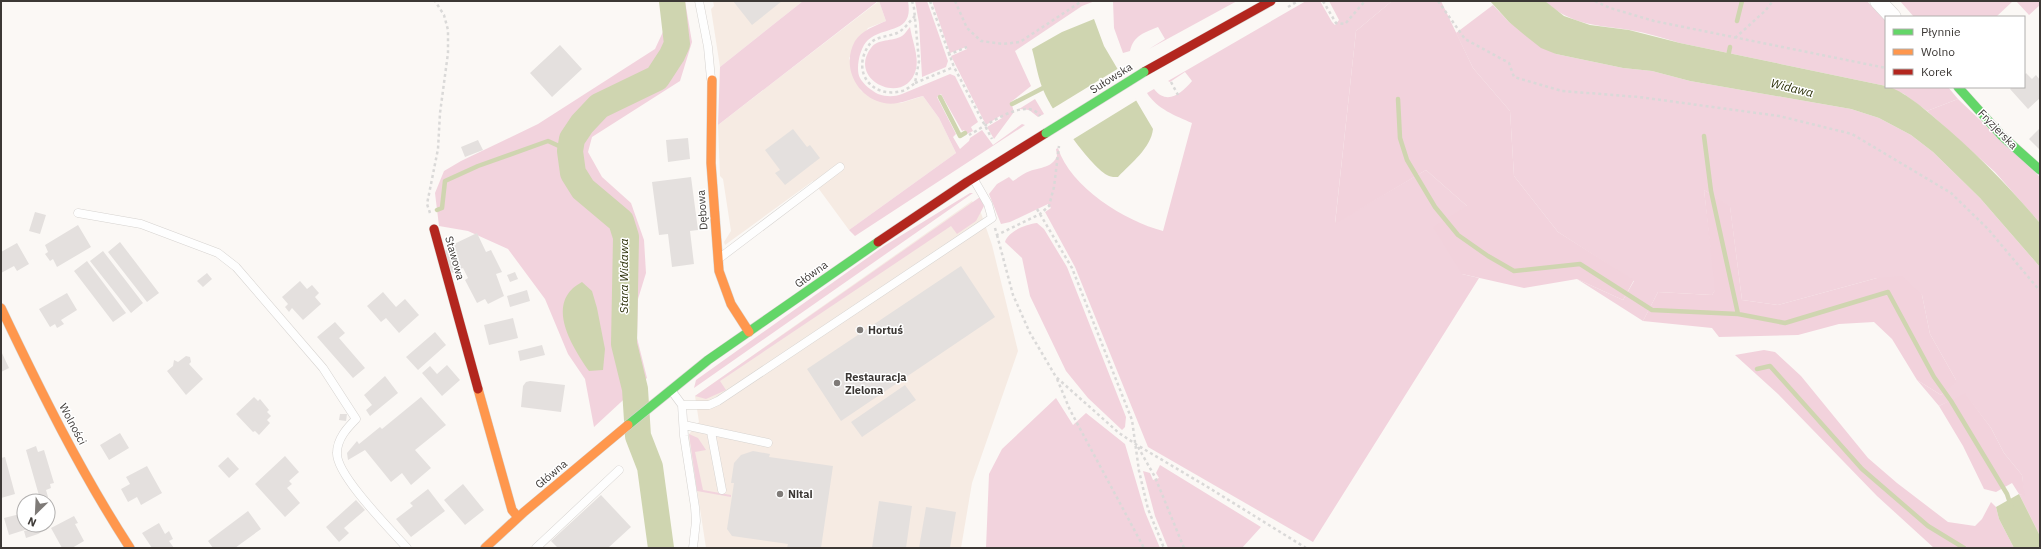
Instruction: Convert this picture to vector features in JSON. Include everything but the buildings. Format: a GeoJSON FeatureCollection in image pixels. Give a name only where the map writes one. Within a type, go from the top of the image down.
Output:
{"type":"FeatureCollection","features":[{"type":"Feature","properties":{"kind":"main road","name":"Sułowska"},"geometry":{"type":"LineString","coordinates":[[970,180],[1144,72],[1271,1]]}},
{"type":"Feature","properties":{"kind":"main road","name":"Dębowa"},"geometry":{"type":"LineString","coordinates":[[712,80],[711,163],[717,260],[719,271],[731,304],[749,332]]}},
{"type":"Feature","properties":{"kind":"main road","name":"Fryzjerska"},"geometry":{"type":"LineString","coordinates":[[1959,88],[2002,136],[2040,170]]}},
{"type":"Feature","properties":{"kind":"main road","name":"Główna"},"geometry":{"type":"LineString","coordinates":[[485,548],[521,515],[671,389],[862,252],[970,180]]}},
{"type":"Feature","properties":{"kind":"main road","name":"Stawowa"},"geometry":{"type":"LineString","coordinates":[[434,228],[512,510],[521,515]]}},
{"type":"Feature","properties":{"kind":"main road","name":"Wolności"},"geometry":{"type":"LineString","coordinates":[[1,308],[35,380],[97,497],[130,548]]}},
{"type":"Feature","properties":{"kind":"street"},"geometry":{"type":"LineString","coordinates":[[1878,1],[1892,16]]}},
{"type":"Feature","properties":{"kind":"lane"},"geometry":{"type":"LineString","coordinates":[[699,1],[712,80]]}},
{"type":"Feature","properties":{"kind":"lane"},"geometry":{"type":"LineString","coordinates":[[717,260],[840,167]]}},
{"type":"Feature","properties":{"kind":"lane"},"geometry":{"type":"LineString","coordinates":[[682,406],[709,405],[718,401],[971,230],[992,218],[988,204],[970,180]]}},
{"type":"Feature","properties":{"kind":"lane"},"geometry":{"type":"LineString","coordinates":[[78,213],[147,227],[218,253],[236,267],[323,368],[346,401],[356,419],[346,429],[338,444],[338,462],[352,485],[407,548]]}},
{"type":"Feature","properties":{"kind":"lane"},"geometry":{"type":"LineString","coordinates":[[671,389],[682,406],[696,521],[693,548]]}},
{"type":"Feature","properties":{"kind":"lane"},"geometry":{"type":"LineString","coordinates":[[684,425],[768,443]]}},
{"type":"Feature","properties":{"kind":"lane"},"geometry":{"type":"LineString","coordinates":[[711,432],[722,490]]}},
{"type":"Feature","properties":{"kind":"lane"},"geometry":{"type":"LineString","coordinates":[[536,548],[619,470]]}},
{"type":"Feature","properties":{"kind":"path","name":"Stawowa"},"geometry":{"type":"LineString","coordinates":[[434,228],[427,204],[438,149],[448,37],[444,15],[435,1]]}},
{"type":"Feature","properties":{"kind":"path"},"geometry":{"type":"LineString","coordinates":[[912,1],[915,16],[919,61],[915,84]]}},
{"type":"Feature","properties":{"kind":"path"},"geometry":{"type":"LineString","coordinates":[[930,1],[948,55],[992,140]]}},
{"type":"Feature","properties":{"kind":"path"},"geometry":{"type":"LineString","coordinates":[[955,1],[967,28],[981,41],[1002,44],[1020,42],[1082,1]]}},
{"type":"Feature","properties":{"kind":"path"},"geometry":{"type":"LineString","coordinates":[[1323,1],[1336,23],[1345,24],[1365,1]]}},
{"type":"Feature","properties":{"kind":"path"},"geometry":{"type":"LineString","coordinates":[[1438,1],[1465,39],[1509,63],[1514,77],[1562,91],[1639,97],[1771,114],[1852,134],[1951,193],[1988,229],[2040,291]]}},
{"type":"Feature","properties":{"kind":"path"},"geometry":{"type":"LineString","coordinates":[[1595,1],[1610,8],[1654,21],[1885,68]]}},
{"type":"Feature","properties":{"kind":"path"},"geometry":{"type":"LineString","coordinates":[[1735,38],[1765,11],[1773,1]]}},
{"type":"Feature","properties":{"kind":"path"},"geometry":{"type":"LineString","coordinates":[[915,16],[898,32],[877,38],[870,43],[861,64],[863,76],[870,85],[878,90],[902,91],[954,67]]}},
{"type":"Feature","properties":{"kind":"path"},"geometry":{"type":"LineString","coordinates":[[948,55],[967,47]]}},
{"type":"Feature","properties":{"kind":"path"},"geometry":{"type":"LineString","coordinates":[[1171,82],[1178,95]]}},
{"type":"Feature","properties":{"kind":"path"},"geometry":{"type":"LineString","coordinates":[[969,135],[1002,116],[1018,110],[1028,109],[1038,113]]}},
{"type":"Feature","properties":{"kind":"path"},"geometry":{"type":"LineString","coordinates":[[997,236],[1040,214],[1050,206],[1059,147]]}},
{"type":"Feature","properties":{"kind":"path"},"geometry":{"type":"LineString","coordinates":[[1037,209],[1072,268],[1132,420],[1137,445],[1139,471],[1148,509],[1164,548]]}},
{"type":"Feature","properties":{"kind":"path"},"geometry":{"type":"LineString","coordinates":[[992,218],[1013,295],[1030,333],[1056,377],[1070,410],[1144,548]]}},
{"type":"Feature","properties":{"kind":"path"},"geometry":{"type":"LineString","coordinates":[[1056,377],[1119,433],[1306,548]]}},
{"type":"Feature","properties":{"kind":"path"},"geometry":{"type":"LineString","coordinates":[[1137,445],[1155,477],[1184,548]]}},
{"type":"Feature","properties":{"kind":"shaded area"},"geometry":{"type":"Polygon","coordinates":[[[662,1],[685,1],[692,42],[680,81],[592,137],[588,152],[602,177],[631,203],[644,240],[646,273],[638,299],[637,338],[647,378],[594,427],[585,379],[568,354],[545,299],[508,249],[468,231],[439,226],[435,193],[444,171],[461,161],[538,124],[655,49],[668,21],[662,1]]]}},
{"type":"Feature","properties":{"kind":"shaded area"},"geometry":{"type":"Polygon","coordinates":[[[713,1],[803,1],[720,67],[711,9],[714,6],[713,1]]]}},
{"type":"Feature","properties":{"kind":"shaded area"},"geometry":{"type":"Polygon","coordinates":[[[803,1],[878,1],[718,125],[720,67],[803,1]]]}},
{"type":"Feature","properties":{"kind":"shaded area"},"geometry":{"type":"Polygon","coordinates":[[[879,1],[886,21],[868,28],[849,58],[861,91],[901,103],[923,96],[939,118],[956,153],[849,230],[813,181],[725,245],[724,242],[731,231],[723,179],[720,176],[718,125],[879,1]]]}},
{"type":"Feature","properties":{"kind":"shaded area"},"geometry":{"type":"Polygon","coordinates":[[[879,1],[908,1],[909,12],[907,19],[897,28],[875,35],[865,43],[859,58],[858,69],[861,80],[868,87],[878,94],[893,96],[902,94],[950,74],[955,76],[978,122],[971,127],[973,131],[967,134],[964,130],[962,131],[941,94],[937,97],[956,134],[953,137],[960,149],[969,141],[970,138],[982,130],[993,145],[1022,124],[1025,125],[855,236],[849,230],[956,153],[939,118],[923,96],[894,104],[884,103],[874,100],[866,94],[854,79],[850,60],[851,51],[855,41],[865,31],[886,21],[879,1]]]}},
{"type":"Feature","properties":{"kind":"shaded area"},"geometry":{"type":"Polygon","coordinates":[[[915,1],[927,1],[948,61],[946,67],[922,77],[919,23],[915,1]]]}},
{"type":"Feature","properties":{"kind":"shaded area"},"geometry":{"type":"Polygon","coordinates":[[[932,1],[1095,1],[1082,6],[1015,51],[1031,86],[1011,102],[1014,112],[994,139],[987,127],[1002,118],[1000,116],[986,125],[951,56],[967,49],[966,47],[950,53],[932,1]]]}},
{"type":"Feature","properties":{"kind":"shaded area"},"geometry":{"type":"Polygon","coordinates":[[[1113,1],[1237,1],[1149,49],[1165,39],[1158,27],[1148,31],[1140,35],[1134,41],[1130,51],[1123,53],[1114,28],[1113,1]]]}},
{"type":"Feature","properties":{"kind":"shaded area"},"geometry":{"type":"Polygon","coordinates":[[[1306,1],[1320,1],[1335,25],[1339,20],[1329,1],[1392,1],[1356,31],[1335,223],[1426,170],[1467,206],[1462,274],[1479,278],[1313,542],[1148,447],[1075,267],[1045,212],[1051,208],[1048,204],[1010,222],[1001,224],[989,194],[997,184],[1009,177],[1013,181],[1023,174],[1052,163],[1057,156],[1056,149],[1058,148],[1064,162],[1086,189],[1116,211],[1148,226],[1163,231],[1192,123],[1161,108],[1147,93],[1154,89],[1164,97],[1174,96],[1184,90],[1192,81],[1185,72],[1170,82],[1168,81],[1306,1]]]}},
{"type":"Feature","properties":{"kind":"shaded area"},"geometry":{"type":"Polygon","coordinates":[[[1392,1],[1441,1],[1473,68],[1510,111],[1514,176],[1558,232],[1634,280],[1623,300],[1577,279],[1524,288],[1462,274],[1433,227],[1467,206],[1426,170],[1335,224],[1356,31],[1392,1]]]}},
{"type":"Feature","properties":{"kind":"shaded area"},"geometry":{"type":"Polygon","coordinates":[[[1545,1],[1867,1],[1885,20],[1885,86],[1680,43],[1636,31],[1584,23],[1564,15],[1545,1]]]}},
{"type":"Feature","properties":{"kind":"shaded area"},"geometry":{"type":"Polygon","coordinates":[[[1900,1],[2013,1],[1997,16],[1913,16],[1900,1]]]}},
{"type":"Feature","properties":{"kind":"shaded area"},"geometry":{"type":"Polygon","coordinates":[[[2016,1],[2040,1],[2040,5],[2029,15],[2016,1]]]}},
{"type":"Feature","properties":{"kind":"shaded area"},"geometry":{"type":"Polygon","coordinates":[[[1493,5],[1509,22],[1556,54],[1623,68],[1652,71],[1690,81],[1851,109],[1879,118],[1911,135],[1933,152],[1980,198],[2040,267],[2040,536],[2019,494],[2024,495],[2022,475],[2004,453],[1991,428],[1965,394],[1939,406],[1917,380],[1941,395],[1956,380],[1930,334],[1922,295],[1877,278],[1778,305],[1742,300],[1730,207],[1704,190],[1716,289],[1712,295],[1658,292],[1643,321],[1577,279],[1623,300],[1634,281],[1558,232],[1514,176],[1510,111],[1473,68],[1456,33],[1493,5]]]}},
{"type":"Feature","properties":{"kind":"shaded area"},"geometry":{"type":"Polygon","coordinates":[[[910,27],[916,53],[916,69],[910,81],[902,87],[891,88],[881,86],[872,79],[866,71],[865,60],[874,45],[881,41],[902,36],[910,27]]]}},
{"type":"Feature","properties":{"kind":"shaded area"},"geometry":{"type":"Polygon","coordinates":[[[1890,88],[1949,88],[1958,99],[1927,111],[1904,94],[1890,88]]]}},
{"type":"Feature","properties":{"kind":"shaded area"},"geometry":{"type":"Polygon","coordinates":[[[1035,99],[1044,114],[1038,117],[1029,110],[1019,109],[1035,99]]]}},
{"type":"Feature","properties":{"kind":"shaded area"},"geometry":{"type":"Polygon","coordinates":[[[1958,99],[2040,177],[2040,223],[1995,172],[1927,111],[1958,99]]]}},
{"type":"Feature","properties":{"kind":"shaded area"},"geometry":{"type":"Polygon","coordinates":[[[1704,190],[1730,206],[1742,300],[1778,305],[1877,278],[1902,276],[1922,295],[1930,334],[1956,382],[1941,395],[1917,380],[1892,339],[1874,322],[1839,324],[1798,335],[1719,337],[1712,328],[1643,321],[1658,292],[1712,295],[1715,290],[1704,190]]]}},
{"type":"Feature","properties":{"kind":"shaded area"},"geometry":{"type":"Polygon","coordinates":[[[970,193],[973,193],[694,388],[696,380],[884,246],[970,193]]]}},
{"type":"Feature","properties":{"kind":"shaded area"},"geometry":{"type":"Polygon","coordinates":[[[980,197],[984,206],[976,221],[957,234],[951,226],[720,381],[726,390],[706,399],[695,396],[980,197]]]}},
{"type":"Feature","properties":{"kind":"shaded area"},"geometry":{"type":"Polygon","coordinates":[[[972,201],[981,213],[992,245],[1018,351],[972,483],[961,548],[706,548],[689,437],[689,434],[699,422],[695,396],[972,201]]]}},
{"type":"Feature","properties":{"kind":"shaded area"},"geometry":{"type":"Polygon","coordinates":[[[1037,223],[1044,229],[1067,267],[1126,417],[1125,427],[1122,430],[1088,398],[1066,371],[1030,296],[1022,258],[1005,242],[1014,231],[1037,223]]]}},
{"type":"Feature","properties":{"kind":"shaded area"},"geometry":{"type":"Polygon","coordinates":[[[1764,350],[1775,352],[1801,376],[1868,458],[1897,483],[1948,522],[1975,526],[1982,519],[1991,502],[1996,507],[1999,519],[2014,548],[1934,548],[1877,496],[1778,394],[1735,355],[1764,350]]]}},
{"type":"Feature","properties":{"kind":"shaded area"},"geometry":{"type":"Polygon","coordinates":[[[1965,393],[1991,428],[2004,453],[2022,475],[2025,496],[2019,494],[2012,483],[1996,492],[1984,489],[1963,446],[1939,406],[1965,393]]]}},
{"type":"Feature","properties":{"kind":"shaded area"},"geometry":{"type":"Polygon","coordinates":[[[1056,398],[1073,425],[1086,413],[1125,444],[1145,512],[1160,548],[986,548],[989,474],[1002,449],[1056,398]]]}},
{"type":"Feature","properties":{"kind":"shaded area"},"geometry":{"type":"Polygon","coordinates":[[[689,434],[698,438],[706,450],[695,452],[703,490],[731,495],[731,497],[697,491],[689,434]]]}},
{"type":"Feature","properties":{"kind":"shaded area"},"geometry":{"type":"Polygon","coordinates":[[[1160,465],[1261,527],[1242,548],[1168,548],[1155,516],[1143,471],[1150,473],[1153,480],[1159,478],[1156,473],[1160,465]]]}},
{"type":"Feature","properties":{"kind":"water","name":"Widawa"},"geometry":{"type":"Polygon","coordinates":[[[1490,1],[1545,1],[1564,16],[1590,25],[1629,30],[1680,43],[1885,86],[1885,88],[1893,88],[1906,95],[1919,105],[1964,143],[2016,195],[2040,223],[2040,267],[1980,198],[1933,152],[1911,135],[1879,118],[1851,109],[1690,81],[1652,71],[1623,68],[1556,54],[1541,48],[1509,22],[1490,1]]]}},
{"type":"Feature","properties":{"kind":"water"},"geometry":{"type":"Polygon","coordinates":[[[1094,19],[1104,46],[1153,129],[1149,143],[1118,177],[1110,176],[1101,171],[1073,139],[1064,126],[1043,89],[1032,49],[1062,32],[1094,19]]]}},
{"type":"Feature","properties":{"kind":"water"},"geometry":{"type":"Polygon","coordinates":[[[582,282],[592,291],[597,308],[605,349],[603,370],[589,371],[575,349],[564,324],[563,312],[565,301],[571,290],[582,282]]]}},
{"type":"Feature","properties":{"kind":"water"},"geometry":{"type":"Polygon","coordinates":[[[2019,494],[2040,536],[2040,548],[2014,548],[1999,519],[1996,507],[2019,494]]]}},
{"type":"Feature","properties":{"kind":"pier"},"geometry":{"type":"Polygon","coordinates":[[[1119,68],[1137,100],[1072,140],[1052,109],[1119,68]]]}},
{"type":"Feature","properties":{"kind":"waterway","name":"Stara Widawa"},"geometry":{"type":"LineString","coordinates":[[661,548],[650,467],[638,436],[635,389],[624,344],[626,237],[621,221],[583,189],[573,173],[570,151],[572,139],[582,124],[599,106],[657,78],[672,55],[677,44],[672,1]]}},
{"type":"Feature","properties":{"kind":"waterway"},"geometry":{"type":"LineString","coordinates":[[1737,21],[1742,1]]}},
{"type":"Feature","properties":{"kind":"waterway"},"geometry":{"type":"LineString","coordinates":[[1728,57],[1730,47]]}},
{"type":"Feature","properties":{"kind":"waterway"},"geometry":{"type":"LineString","coordinates":[[1012,104],[1043,88]]}},
{"type":"Feature","properties":{"kind":"waterway"},"geometry":{"type":"LineString","coordinates":[[940,97],[960,136],[965,133]]}},
{"type":"Feature","properties":{"kind":"waterway"},"geometry":{"type":"LineString","coordinates":[[1398,99],[1400,138],[1407,160],[1435,207],[1458,235],[1488,256],[1514,271],[1580,264],[1652,310],[1738,314],[1785,323],[1888,292],[1934,377],[1951,401],[2007,494],[2011,506]]}},
{"type":"Feature","properties":{"kind":"waterway"},"geometry":{"type":"LineString","coordinates":[[1704,136],[1711,191],[1738,314]]}},
{"type":"Feature","properties":{"kind":"waterway"},"geometry":{"type":"LineString","coordinates":[[437,210],[442,208],[445,181],[478,166],[548,141],[570,151]]}},
{"type":"Feature","properties":{"kind":"waterway"},"geometry":{"type":"LineString","coordinates":[[1757,369],[1770,366],[1862,469],[1928,526],[1964,548]]}},
{"type":"Feature","properties":{"kind":"traffic: fast"},"geometry":{"type":"LineString","coordinates":[[1046,133],[1144,72]]}},
{"type":"Feature","properties":{"kind":"traffic: fast"},"geometry":{"type":"LineString","coordinates":[[1959,88],[2002,136],[2040,170]]}},
{"type":"Feature","properties":{"kind":"traffic: fast"},"geometry":{"type":"LineString","coordinates":[[628,425],[708,360],[878,242]]}},
{"type":"Feature","properties":{"kind":"traffic: slow"},"geometry":{"type":"LineString","coordinates":[[712,80],[711,163],[719,271],[731,304],[749,332]]}},
{"type":"Feature","properties":{"kind":"traffic: slow"},"geometry":{"type":"LineString","coordinates":[[1,308],[77,460],[130,548]]}},
{"type":"Feature","properties":{"kind":"traffic: slow"},"geometry":{"type":"LineString","coordinates":[[478,389],[512,510],[518,517]]}},
{"type":"Feature","properties":{"kind":"traffic: slow"},"geometry":{"type":"LineString","coordinates":[[485,548],[524,512],[628,425]]}},
{"type":"Feature","properties":{"kind":"traffic: jam"},"geometry":{"type":"LineString","coordinates":[[1144,72],[1271,1]]}},
{"type":"Feature","properties":{"kind":"traffic: jam"},"geometry":{"type":"LineString","coordinates":[[878,242],[967,182],[1046,133]]}},
{"type":"Feature","properties":{"kind":"traffic: jam"},"geometry":{"type":"LineString","coordinates":[[434,229],[478,389]]}},
{"type":"Feature","properties":{"kind":"place","name":"Hortuś"},"geometry":{"type":"Point","coordinates":[860,330]}},
{"type":"Feature","properties":{"kind":"place","name":"Restauracja Zielona"},"geometry":{"type":"Point","coordinates":[837,383]}},
{"type":"Feature","properties":{"kind":"place","name":"Nitai"},"geometry":{"type":"Point","coordinates":[780,494]}}]}
